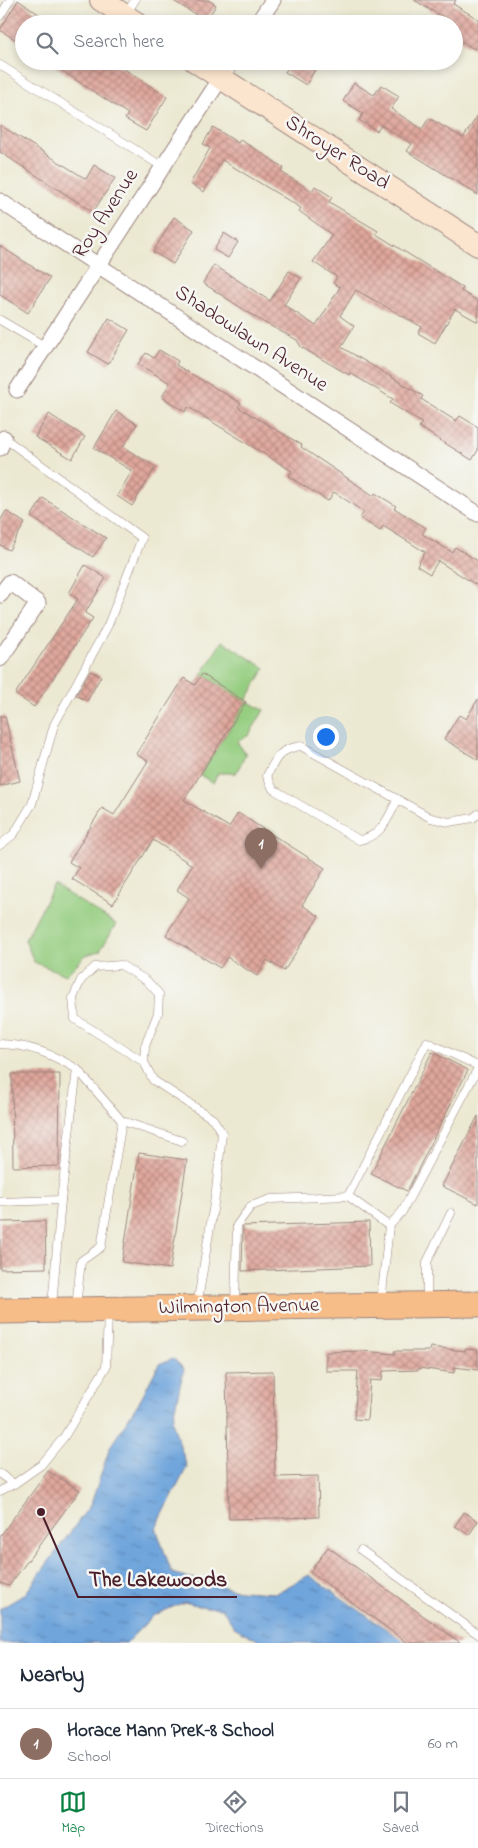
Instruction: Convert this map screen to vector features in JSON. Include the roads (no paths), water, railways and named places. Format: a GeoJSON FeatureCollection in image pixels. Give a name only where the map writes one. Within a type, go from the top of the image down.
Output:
{"type":"FeatureCollection","features":[{"type":"Feature","properties":{"kind":"main road"},"geometry":{"type":"LineString","coordinates":[[101,0],[132,13]]}},
{"type":"Feature","properties":{"kind":"main road","name":"Shroyer Road"},"geometry":{"type":"LineString","coordinates":[[227,70],[478,245]]}},
{"type":"Feature","properties":{"kind":"main road","name":"Wilmington Avenue"},"geometry":{"type":"LineString","coordinates":[[0,1311],[478,1304]]}},
{"type":"Feature","properties":{"kind":"street"},"geometry":{"type":"LineString","coordinates":[[264,15],[273,0]]}},
{"type":"Feature","properties":{"kind":"street","name":"Roy Avenue"},"geometry":{"type":"LineString","coordinates":[[17,390],[227,70]]}},
{"type":"Feature","properties":{"kind":"street","name":"Shadowlawn Avenue"},"geometry":{"type":"LineString","coordinates":[[0,201],[478,514]]}},
{"type":"Feature","properties":{"kind":"street"},"geometry":{"type":"LineString","coordinates":[[0,595],[10,582],[38,603],[0,659]]}},
{"type":"Feature","properties":{"kind":"lane"},"geometry":{"type":"LineString","coordinates":[[0,16],[10,0]]}},
{"type":"Feature","properties":{"kind":"lane"},"geometry":{"type":"LineString","coordinates":[[0,65],[163,167]]}},
{"type":"Feature","properties":{"kind":"lane"},"geometry":{"type":"LineString","coordinates":[[0,320],[46,346]]}},
{"type":"Feature","properties":{"kind":"lane"},"geometry":{"type":"LineString","coordinates":[[0,845],[14,834],[32,804],[54,726],[108,625],[142,538],[1,440]]}},
{"type":"Feature","properties":{"kind":"lane"},"geometry":{"type":"LineString","coordinates":[[398,799],[383,827],[371,838],[359,840],[273,789],[267,776],[277,758],[288,748],[301,746],[398,799],[431,818],[449,822],[473,818],[478,814]]}},
{"type":"Feature","properties":{"kind":"lane"},"geometry":{"type":"LineString","coordinates":[[144,1062],[75,1019],[73,998],[81,980],[95,967],[121,965],[147,981],[159,994],[158,1013],[145,1046],[144,1062],[153,1080],[213,1119],[222,1133],[216,1190],[197,1308]]}},
{"type":"Feature","properties":{"kind":"lane"},"geometry":{"type":"LineString","coordinates":[[348,1196],[427,1042],[478,1067],[402,1212],[390,1226],[381,1305]]}},
{"type":"Feature","properties":{"kind":"lane"},"geometry":{"type":"LineString","coordinates":[[0,1044],[14,1044],[47,1052],[77,1069],[122,1121],[182,1140]]}},
{"type":"Feature","properties":{"kind":"lane"},"geometry":{"type":"LineString","coordinates":[[64,1309],[61,1200],[77,1069]]}},
{"type":"Feature","properties":{"kind":"lane"},"geometry":{"type":"LineString","coordinates":[[64,1309],[81,1261],[101,1247],[122,1121]]}},
{"type":"Feature","properties":{"kind":"lane"},"geometry":{"type":"LineString","coordinates":[[235,1307],[237,1225],[250,1206],[270,1199],[348,1196],[390,1226]]}},
{"type":"Feature","properties":{"kind":"lane"},"geometry":{"type":"LineString","coordinates":[[0,1202],[61,1200]]}},
{"type":"Feature","properties":{"kind":"lane"},"geometry":{"type":"LineString","coordinates":[[427,1304],[427,1262],[451,1214]]}},
{"type":"Feature","properties":{"kind":"lane"},"geometry":{"type":"LineString","coordinates":[[0,1491],[14,1484],[41,1465],[50,1456],[64,1437],[106,1367],[108,1309]]}},
{"type":"Feature","properties":{"kind":"lane"},"geometry":{"type":"LineString","coordinates":[[0,1474],[14,1484]]}},
{"type":"Feature","properties":{"kind":"lane"},"geometry":{"type":"LineString","coordinates":[[361,1550],[478,1634]]}},
{"type":"Feature","properties":{"kind":"water"},"geometry":{"type":"Polygon","coordinates":[[[173,1358],[184,1369],[172,1421],[187,1467],[156,1528],[172,1573],[240,1591],[276,1593],[309,1575],[406,1643],[263,1643],[234,1627],[222,1608],[205,1607],[184,1602],[153,1616],[126,1643],[0,1643],[0,1609],[25,1594],[91,1504],[110,1447],[139,1402],[159,1364],[173,1358]]]}},
{"type":"Feature","properties":{"kind":"place","name":"Horace Mann PreK–8 School"},"geometry":{"type":"Point","coordinates":[261,869]}},
{"type":"Feature","properties":{"kind":"place","name":"The Lakewoods"},"geometry":{"type":"Point","coordinates":[41,1512]}}]}
